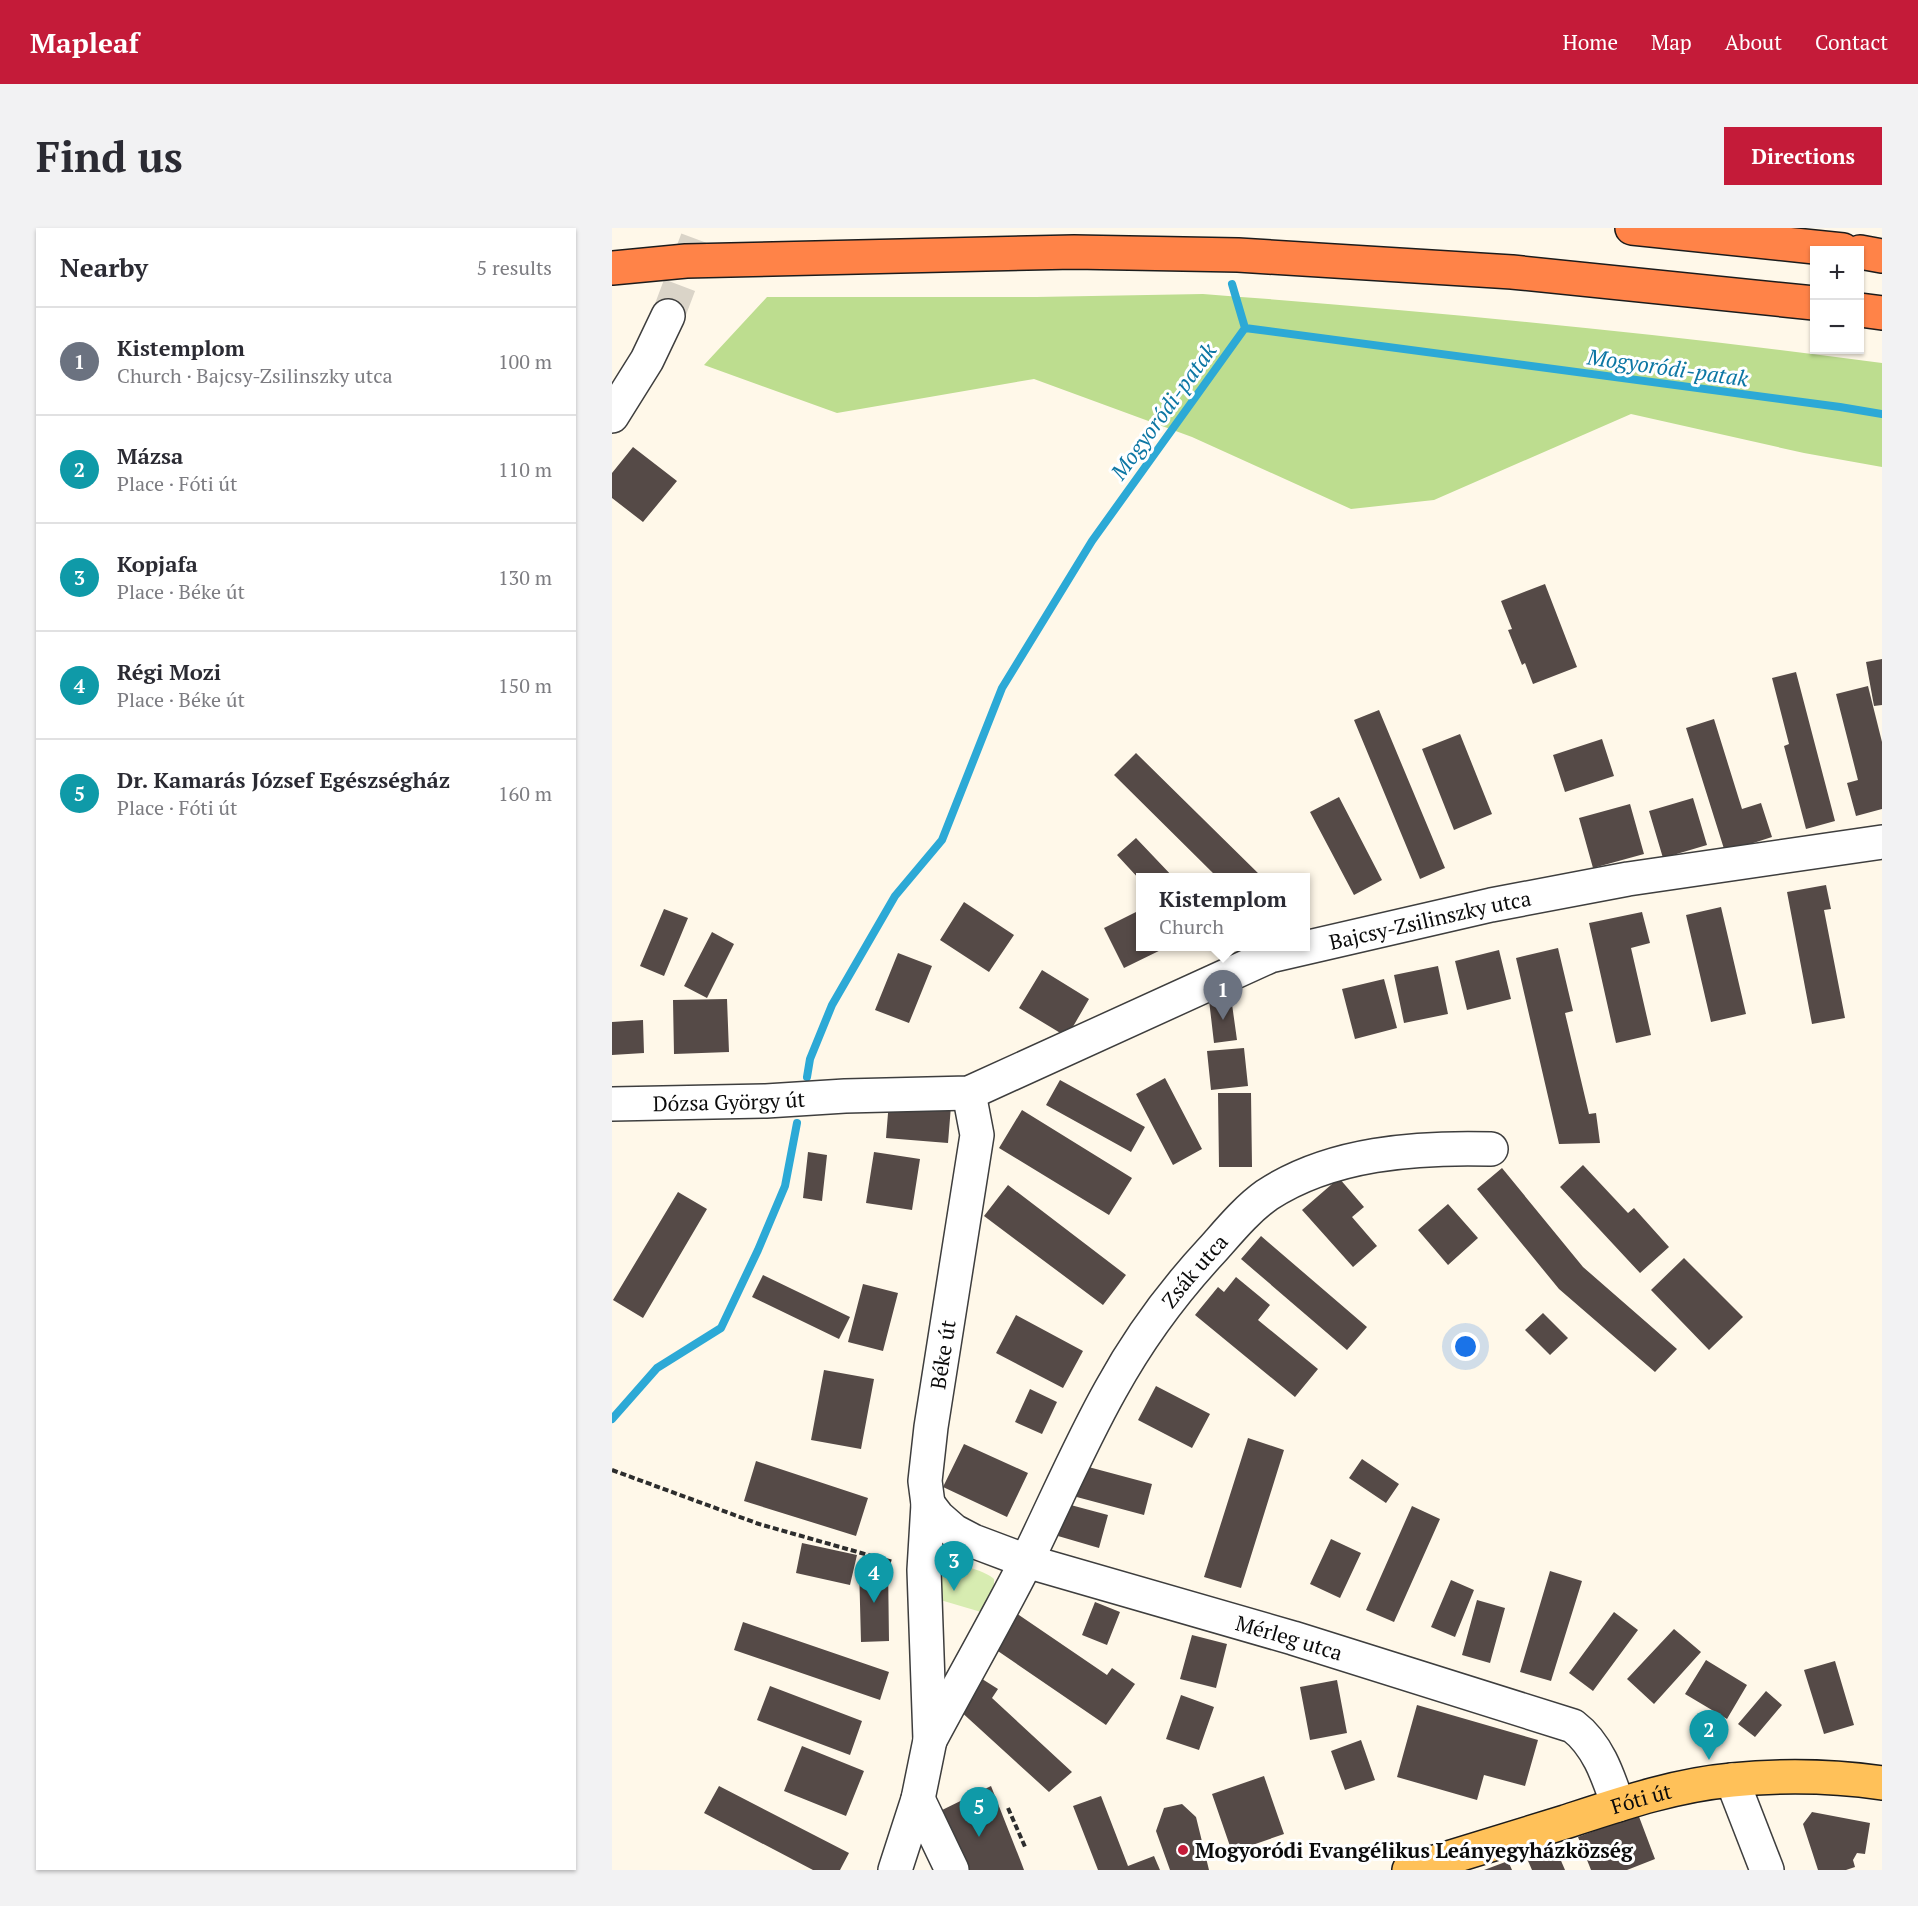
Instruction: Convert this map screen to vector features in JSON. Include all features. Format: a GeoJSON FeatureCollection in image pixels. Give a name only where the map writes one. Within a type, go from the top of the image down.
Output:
{"type":"FeatureCollection","features":[{"type":"Feature","properties":{"kind":"highway"},"geometry":{"type":"LineString","coordinates":[[1632,228],[1810,247]]}},
{"type":"Feature","properties":{"kind":"highway"},"geometry":{"type":"LineString","coordinates":[[612,268],[686,261],[1050,252],[1238,255],[1512,272],[1810,302]]}},
{"type":"Feature","properties":{"kind":"highway"},"geometry":{"type":"LineString","coordinates":[[1864,253],[1882,256]]}},
{"type":"Feature","properties":{"kind":"highway"},"geometry":{"type":"LineString","coordinates":[[1864,310],[1882,313]]}},
{"type":"Feature","properties":{"kind":"main road","name":"Fóti út"},"geometry":{"type":"LineString","coordinates":[[1409,1870],[1668,1791],[1732,1780],[1789,1777],[1848,1778],[1882,1783]]}},
{"type":"Feature","properties":{"kind":"street"},"geometry":{"type":"LineString","coordinates":[[612,416],[647,360],[668,316]]}},
{"type":"Feature","properties":{"kind":"street","name":"Bajcsy-Zsilinszky utca"},"geometry":{"type":"LineString","coordinates":[[1310,947],[1491,905],[1617,882],[1882,842]]}},
{"type":"Feature","properties":{"kind":"street","name":"Bajcsy-Zsilinszky utca"},"geometry":{"type":"LineString","coordinates":[[969,1093],[1270,956],[1292,951]]}},
{"type":"Feature","properties":{"kind":"street","name":"Dózsa György út"},"geometry":{"type":"LineString","coordinates":[[612,1104],[969,1093]]}},
{"type":"Feature","properties":{"kind":"street","name":"Béke út"},"geometry":{"type":"LineString","coordinates":[[895,1870],[918,1799],[930,1740],[924,1569],[928,1504],[925,1481],[931,1427],[977,1135],[969,1093]]}},
{"type":"Feature","properties":{"kind":"street","name":"Zsák utca"},"geometry":{"type":"LineString","coordinates":[[1026,1561],[1116,1379],[1166,1302],[1244,1215],[1267,1196],[1290,1183],[1311,1173],[1345,1163],[1414,1151],[1455,1148],[1491,1149]]}},
{"type":"Feature","properties":{"kind":"street","name":"Mérleg utca"},"geometry":{"type":"LineString","coordinates":[[928,1504],[938,1517],[954,1531],[973,1541],[1026,1561],[1293,1638],[1573,1726],[1586,1736],[1599,1758],[1618,1805]]}},
{"type":"Feature","properties":{"kind":"street","name":"Béke út"},"geometry":{"type":"LineString","coordinates":[[930,1740],[1026,1561]]}},
{"type":"Feature","properties":{"kind":"street"},"geometry":{"type":"LineString","coordinates":[[1732,1780],[1767,1870]]}},
{"type":"Feature","properties":{"kind":"street"},"geometry":{"type":"LineString","coordinates":[[918,1799],[952,1870]]}},
{"type":"Feature","properties":{"kind":"path"},"geometry":{"type":"LineString","coordinates":[[612,1470],[759,1524],[924,1569]]}},
{"type":"Feature","properties":{"kind":"path"},"geometry":{"type":"LineString","coordinates":[[1008,1808],[1026,1849]]}},
{"type":"Feature","properties":{"kind":"green space"},"geometry":{"type":"Polygon","coordinates":[[[1203,294],[1542,324],[1882,363],[1882,467],[1804,453],[1631,414],[1434,500],[1351,509],[1192,437],[1034,379],[837,413],[704,365],[767,297],[1036,297],[1203,294]]]}},
{"type":"Feature","properties":{"kind":"green space"},"geometry":{"type":"Polygon","coordinates":[[[948,1565],[972,1568],[994,1579],[994,1587],[981,1612],[937,1599],[940,1570],[948,1565]]]}},
{"type":"Feature","properties":{"kind":"building"},"geometry":{"type":"Polygon","coordinates":[[[633,447],[677,481],[643,522],[612,498],[612,473],[633,447]]]}},
{"type":"Feature","properties":{"kind":"building"},"geometry":{"type":"Polygon","coordinates":[[[1545,584],[1577,667],[1533,684],[1525,663],[1522,665],[1508,630],[1512,629],[1501,601],[1545,584]]]}},
{"type":"Feature","properties":{"kind":"building"},"geometry":{"type":"Polygon","coordinates":[[[1882,659],[1882,705],[1874,706],[1866,662],[1882,659]]]}},
{"type":"Feature","properties":{"kind":"building"},"geometry":{"type":"Polygon","coordinates":[[[1796,672],[1835,821],[1806,829],[1784,746],[1789,744],[1772,678],[1796,672]]]}},
{"type":"Feature","properties":{"kind":"building"},"geometry":{"type":"Polygon","coordinates":[[[1868,686],[1882,742],[1882,809],[1856,816],[1847,783],[1858,780],[1836,694],[1868,686]]]}},
{"type":"Feature","properties":{"kind":"building"},"geometry":{"type":"Polygon","coordinates":[[[1379,710],[1445,868],[1420,879],[1354,720],[1379,710]]]}},
{"type":"Feature","properties":{"kind":"building"},"geometry":{"type":"Polygon","coordinates":[[[1714,719],[1742,809],[1761,803],[1772,837],[1725,852],[1686,728],[1714,719]]]}},
{"type":"Feature","properties":{"kind":"building"},"geometry":{"type":"Polygon","coordinates":[[[1460,734],[1492,814],[1454,830],[1422,749],[1460,734]]]}},
{"type":"Feature","properties":{"kind":"building"},"geometry":{"type":"Polygon","coordinates":[[[1602,739],[1614,776],[1565,792],[1553,755],[1602,739]]]}},
{"type":"Feature","properties":{"kind":"building"},"geometry":{"type":"Polygon","coordinates":[[[1136,753],[1258,873],[1213,873],[1114,775],[1136,753]]]}},
{"type":"Feature","properties":{"kind":"building"},"geometry":{"type":"Polygon","coordinates":[[[1339,797],[1382,880],[1354,895],[1310,812],[1339,797]]]}},
{"type":"Feature","properties":{"kind":"building"},"geometry":{"type":"Polygon","coordinates":[[[1693,798],[1707,845],[1663,858],[1649,811],[1693,798]]]}},
{"type":"Feature","properties":{"kind":"building"},"geometry":{"type":"Polygon","coordinates":[[[1630,804],[1644,854],[1593,868],[1579,818],[1630,804]]]}},
{"type":"Feature","properties":{"kind":"building"},"geometry":{"type":"Polygon","coordinates":[[[1136,838],[1169,873],[1136,873],[1136,876],[1117,855],[1136,838]]]}},
{"type":"Feature","properties":{"kind":"building"},"geometry":{"type":"Polygon","coordinates":[[[1826,885],[1831,909],[1824,910],[1845,1018],[1812,1024],[1787,892],[1826,885]]]}},
{"type":"Feature","properties":{"kind":"building"},"geometry":{"type":"Polygon","coordinates":[[[964,902],[1014,935],[989,972],[940,940],[964,902]]]}},
{"type":"Feature","properties":{"kind":"building"},"geometry":{"type":"Polygon","coordinates":[[[1721,907],[1746,1014],[1711,1022],[1686,915],[1721,907]]]}},
{"type":"Feature","properties":{"kind":"building"},"geometry":{"type":"Polygon","coordinates":[[[664,909],[688,918],[664,976],[640,966],[664,909]]]}},
{"type":"Feature","properties":{"kind":"building"},"geometry":{"type":"Polygon","coordinates":[[[1136,912],[1136,951],[1159,951],[1124,968],[1104,928],[1136,912]]]}},
{"type":"Feature","properties":{"kind":"building"},"geometry":{"type":"Polygon","coordinates":[[[1642,912],[1650,943],[1631,948],[1651,1035],[1616,1043],[1589,923],[1642,912]]]}},
{"type":"Feature","properties":{"kind":"building"},"geometry":{"type":"Polygon","coordinates":[[[712,932],[734,944],[707,998],[684,986],[712,932]]]}},
{"type":"Feature","properties":{"kind":"building"},"geometry":{"type":"Polygon","coordinates":[[[1558,948],[1573,1011],[1565,1013],[1589,1114],[1596,1113],[1600,1143],[1559,1144],[1516,958],[1558,948]]]}},
{"type":"Feature","properties":{"kind":"building"},"geometry":{"type":"Polygon","coordinates":[[[1499,950],[1511,999],[1467,1010],[1455,961],[1499,950]]]}},
{"type":"Feature","properties":{"kind":"building"},"geometry":{"type":"Polygon","coordinates":[[[898,953],[932,966],[909,1023],[875,1010],[898,953]]]}},
{"type":"Feature","properties":{"kind":"building"},"geometry":{"type":"Polygon","coordinates":[[[1438,966],[1448,1014],[1404,1023],[1394,975],[1438,966]]]}},
{"type":"Feature","properties":{"kind":"building"},"geometry":{"type":"Polygon","coordinates":[[[1042,970],[1089,999],[1067,1037],[1019,1008],[1042,970]]]}},
{"type":"Feature","properties":{"kind":"building"},"geometry":{"type":"Polygon","coordinates":[[[1384,979],[1397,1028],[1355,1039],[1342,989],[1384,979]]]}},
{"type":"Feature","properties":{"kind":"building"},"geometry":{"type":"Polygon","coordinates":[[[1231,997],[1237,1040],[1214,1043],[1209,1000],[1231,997]]]}},
{"type":"Feature","properties":{"kind":"building"},"geometry":{"type":"Polygon","coordinates":[[[727,999],[729,1052],[674,1054],[673,1000],[727,999]]]}},
{"type":"Feature","properties":{"kind":"building"},"geometry":{"type":"Polygon","coordinates":[[[643,1020],[644,1053],[612,1055],[612,1022],[643,1020]]]}},
{"type":"Feature","properties":{"kind":"building"},"geometry":{"type":"Polygon","coordinates":[[[1244,1048],[1248,1086],[1211,1090],[1207,1051],[1244,1048]]]}},
{"type":"Feature","properties":{"kind":"building"},"geometry":{"type":"Polygon","coordinates":[[[1165,1078],[1202,1149],[1173,1165],[1136,1094],[1165,1078]]]}},
{"type":"Feature","properties":{"kind":"building"},"geometry":{"type":"Polygon","coordinates":[[[1060,1080],[1145,1127],[1131,1152],[1046,1105],[1060,1080]]]}},
{"type":"Feature","properties":{"kind":"building"},"geometry":{"type":"Polygon","coordinates":[[[1218,1093],[1251,1093],[1252,1167],[1219,1167],[1218,1093]]]}},
{"type":"Feature","properties":{"kind":"building"},"geometry":{"type":"Polygon","coordinates":[[[889,1101],[951,1106],[948,1143],[886,1138],[889,1101]]]}},
{"type":"Feature","properties":{"kind":"building"},"geometry":{"type":"Polygon","coordinates":[[[1022,1110],[1132,1178],[1109,1215],[999,1148],[1022,1110]]]}},
{"type":"Feature","properties":{"kind":"building"},"geometry":{"type":"Polygon","coordinates":[[[808,1152],[827,1155],[822,1201],[803,1198],[808,1152]]]}},
{"type":"Feature","properties":{"kind":"building"},"geometry":{"type":"Polygon","coordinates":[[[874,1152],[920,1159],[912,1210],[866,1203],[874,1152]]]}},
{"type":"Feature","properties":{"kind":"building"},"geometry":{"type":"Polygon","coordinates":[[[1583,1165],[1628,1213],[1634,1208],[1669,1247],[1640,1273],[1560,1187],[1583,1165]]]}},
{"type":"Feature","properties":{"kind":"building"},"geometry":{"type":"Polygon","coordinates":[[[1502,1168],[1583,1267],[1677,1349],[1655,1372],[1559,1289],[1477,1189],[1502,1168]]]}},
{"type":"Feature","properties":{"kind":"building"},"geometry":{"type":"Polygon","coordinates":[[[1339,1178],[1364,1207],[1352,1217],[1377,1246],[1353,1267],[1302,1210],[1339,1178]]]}},
{"type":"Feature","properties":{"kind":"building"},"geometry":{"type":"Polygon","coordinates":[[[1008,1185],[1126,1275],[1103,1305],[984,1216],[1008,1185]]]}},
{"type":"Feature","properties":{"kind":"building"},"geometry":{"type":"Polygon","coordinates":[[[678,1192],[707,1209],[643,1318],[613,1300],[678,1192]]]}},
{"type":"Feature","properties":{"kind":"building"},"geometry":{"type":"Polygon","coordinates":[[[1448,1204],[1478,1238],[1448,1265],[1418,1230],[1448,1204]]]}},
{"type":"Feature","properties":{"kind":"building"},"geometry":{"type":"Polygon","coordinates":[[[1261,1236],[1367,1327],[1347,1350],[1241,1259],[1261,1236]]]}},
{"type":"Feature","properties":{"kind":"building"},"geometry":{"type":"Polygon","coordinates":[[[1684,1258],[1743,1317],[1709,1350],[1651,1290],[1684,1258]]]}},
{"type":"Feature","properties":{"kind":"building"},"geometry":{"type":"Polygon","coordinates":[[[763,1275],[850,1317],[839,1339],[752,1297],[763,1275]]]}},
{"type":"Feature","properties":{"kind":"building"},"geometry":{"type":"Polygon","coordinates":[[[1236,1277],[1270,1305],[1258,1320],[1318,1369],[1295,1397],[1195,1315],[1218,1287],[1224,1292],[1236,1277]]]}},
{"type":"Feature","properties":{"kind":"building"},"geometry":{"type":"Polygon","coordinates":[[[863,1284],[898,1293],[883,1351],[848,1342],[863,1284]]]}},
{"type":"Feature","properties":{"kind":"building"},"geometry":{"type":"Polygon","coordinates":[[[1543,1313],[1568,1338],[1550,1355],[1525,1330],[1543,1313]]]}},
{"type":"Feature","properties":{"kind":"building"},"geometry":{"type":"Polygon","coordinates":[[[1016,1315],[1083,1351],[1063,1388],[996,1353],[1016,1315]]]}},
{"type":"Feature","properties":{"kind":"building"},"geometry":{"type":"Polygon","coordinates":[[[824,1370],[874,1379],[861,1449],[811,1440],[824,1370]]]}},
{"type":"Feature","properties":{"kind":"building"},"geometry":{"type":"Polygon","coordinates":[[[1156,1386],[1210,1414],[1192,1448],[1138,1420],[1156,1386]]]}},
{"type":"Feature","properties":{"kind":"building"},"geometry":{"type":"Polygon","coordinates":[[[1030,1389],[1057,1402],[1042,1434],[1015,1422],[1030,1389]]]}},
{"type":"Feature","properties":{"kind":"building"},"geometry":{"type":"Polygon","coordinates":[[[1248,1438],[1284,1450],[1241,1588],[1204,1577],[1248,1438]]]}},
{"type":"Feature","properties":{"kind":"building"},"geometry":{"type":"Polygon","coordinates":[[[964,1444],[1028,1473],[1007,1517],[943,1487],[964,1444]]]}},
{"type":"Feature","properties":{"kind":"building"},"geometry":{"type":"Polygon","coordinates":[[[1362,1459],[1399,1484],[1386,1503],[1349,1478],[1362,1459]]]}},
{"type":"Feature","properties":{"kind":"building"},"geometry":{"type":"Polygon","coordinates":[[[756,1461],[868,1498],[856,1536],[744,1501],[756,1461]]]}},
{"type":"Feature","properties":{"kind":"building"},"geometry":{"type":"Polygon","coordinates":[[[1081,1465],[1152,1484],[1144,1515],[1073,1496],[1081,1465]]]}},
{"type":"Feature","properties":{"kind":"building"},"geometry":{"type":"Polygon","coordinates":[[[1067,1504],[1108,1515],[1099,1548],[1058,1536],[1067,1504]]]}},
{"type":"Feature","properties":{"kind":"building"},"geometry":{"type":"Polygon","coordinates":[[[1412,1506],[1440,1519],[1394,1622],[1366,1610],[1412,1506]]]}},
{"type":"Feature","properties":{"kind":"building"},"geometry":{"type":"Polygon","coordinates":[[[1331,1539],[1361,1553],[1340,1598],[1310,1584],[1331,1539]]]}},
{"type":"Feature","properties":{"kind":"building"},"geometry":{"type":"Polygon","coordinates":[[[802,1543],[857,1555],[850,1585],[796,1573],[802,1543]]]}},
{"type":"Feature","properties":{"kind":"building"},"geometry":{"type":"Polygon","coordinates":[[[888,1565],[889,1641],[861,1642],[859,1566],[888,1565]]]}},
{"type":"Feature","properties":{"kind":"building"},"geometry":{"type":"Polygon","coordinates":[[[1550,1571],[1582,1581],[1551,1681],[1520,1672],[1550,1571]]]}},
{"type":"Feature","properties":{"kind":"building"},"geometry":{"type":"Polygon","coordinates":[[[1451,1580],[1474,1590],[1455,1637],[1431,1627],[1451,1580]]]}},
{"type":"Feature","properties":{"kind":"building"},"geometry":{"type":"Polygon","coordinates":[[[1477,1600],[1505,1608],[1490,1663],[1462,1655],[1477,1600]]]}},
{"type":"Feature","properties":{"kind":"building"},"geometry":{"type":"Polygon","coordinates":[[[1095,1602],[1120,1612],[1107,1645],[1082,1635],[1095,1602]]]}},
{"type":"Feature","properties":{"kind":"building"},"geometry":{"type":"Polygon","coordinates":[[[1614,1612],[1638,1630],[1593,1691],[1569,1673],[1614,1612]]]}},
{"type":"Feature","properties":{"kind":"building"},"geometry":{"type":"Polygon","coordinates":[[[1016,1613],[1107,1675],[1112,1668],[1135,1684],[1106,1725],[992,1647],[1016,1613]]]}},
{"type":"Feature","properties":{"kind":"building"},"geometry":{"type":"Polygon","coordinates":[[[743,1622],[889,1672],[880,1700],[734,1650],[743,1622]]]}},
{"type":"Feature","properties":{"kind":"building"},"geometry":{"type":"Polygon","coordinates":[[[1674,1629],[1701,1652],[1654,1704],[1627,1679],[1674,1629]]]}},
{"type":"Feature","properties":{"kind":"building"},"geometry":{"type":"Polygon","coordinates":[[[1192,1635],[1227,1644],[1216,1688],[1180,1679],[1192,1635]]]}},
{"type":"Feature","properties":{"kind":"building"},"geometry":{"type":"Polygon","coordinates":[[[1706,1660],[1747,1685],[1727,1719],[1685,1694],[1706,1660]]]}},
{"type":"Feature","properties":{"kind":"building"},"geometry":{"type":"Polygon","coordinates":[[[1835,1661],[1854,1725],[1824,1734],[1804,1670],[1835,1661]]]}},
{"type":"Feature","properties":{"kind":"building"},"geometry":{"type":"Polygon","coordinates":[[[979,1677],[998,1689],[992,1698],[1072,1772],[1049,1792],[958,1709],[979,1677]]]}},
{"type":"Feature","properties":{"kind":"building"},"geometry":{"type":"Polygon","coordinates":[[[1337,1680],[1347,1733],[1310,1740],[1300,1687],[1337,1680]]]}},
{"type":"Feature","properties":{"kind":"building"},"geometry":{"type":"Polygon","coordinates":[[[770,1686],[862,1721],[850,1755],[757,1720],[770,1686]]]}},
{"type":"Feature","properties":{"kind":"building"},"geometry":{"type":"Polygon","coordinates":[[[1766,1691],[1782,1705],[1755,1737],[1738,1724],[1766,1691]]]}},
{"type":"Feature","properties":{"kind":"building"},"geometry":{"type":"Polygon","coordinates":[[[1181,1695],[1214,1707],[1199,1750],[1166,1739],[1181,1695]]]}},
{"type":"Feature","properties":{"kind":"building"},"geometry":{"type":"Polygon","coordinates":[[[1417,1705],[1538,1740],[1525,1786],[1484,1775],[1477,1800],[1397,1777],[1417,1705]]]}},
{"type":"Feature","properties":{"kind":"building"},"geometry":{"type":"Polygon","coordinates":[[[1361,1740],[1375,1780],[1345,1790],[1331,1751],[1361,1740]]]}},
{"type":"Feature","properties":{"kind":"building"},"geometry":{"type":"Polygon","coordinates":[[[802,1746],[864,1771],[846,1816],[784,1791],[802,1746]]]}},
{"type":"Feature","properties":{"kind":"building"},"geometry":{"type":"Polygon","coordinates":[[[1264,1776],[1284,1834],[1232,1852],[1212,1794],[1264,1776]]]}},
{"type":"Feature","properties":{"kind":"building"},"geometry":{"type":"Polygon","coordinates":[[[719,1786],[849,1853],[840,1870],[813,1870],[704,1813],[719,1786]]]}},
{"type":"Feature","properties":{"kind":"building"},"geometry":{"type":"Polygon","coordinates":[[[991,1786],[1024,1870],[963,1870],[936,1813],[991,1786]]]}},
{"type":"Feature","properties":{"kind":"building"},"geometry":{"type":"Polygon","coordinates":[[[1101,1796],[1128,1866],[1154,1856],[1160,1870],[1098,1870],[1073,1806],[1101,1796]]]}},
{"type":"Feature","properties":{"kind":"building","name":"Mogyoródi Evangélikus Leányegyházközség"},"geometry":{"type":"Polygon","coordinates":[[[1182,1804],[1196,1817],[1209,1870],[1170,1870],[1156,1831],[1164,1808],[1182,1804]]]}},
{"type":"Feature","properties":{"kind":"building"},"geometry":{"type":"Polygon","coordinates":[[[1812,1812],[1870,1823],[1865,1854],[1857,1853],[1853,1860],[1855,1867],[1846,1870],[1818,1870],[1803,1824],[1812,1812]]]}},
{"type":"Feature","properties":{"kind":"building"},"geometry":{"type":"Polygon","coordinates":[[[1638,1814],[1655,1859],[1627,1870],[1591,1870],[1578,1837],[1638,1814]]]}},
{"type":"Feature","properties":{"kind":"building"},"geometry":{"type":"Polygon","coordinates":[[[1553,1842],[1565,1870],[1532,1870],[1525,1854],[1553,1842]]]}},
{"type":"Feature","properties":{"kind":"building"},"geometry":{"type":"Polygon","coordinates":[[[1508,1861],[1512,1870],[1484,1870],[1508,1861]]]}},
{"type":"Feature","properties":{"kind":"waterway"},"geometry":{"type":"LineString","coordinates":[[1232,284],[1245,328]]}},
{"type":"Feature","properties":{"kind":"waterway","name":"Mogyoródi-patak"},"geometry":{"type":"LineString","coordinates":[[807,1077],[810,1059],[832,1005],[895,896],[942,840],[1002,688],[1092,541],[1245,328],[1882,414]]}},
{"type":"Feature","properties":{"kind":"waterway"},"geometry":{"type":"LineString","coordinates":[[612,1419],[657,1368],[721,1328],[785,1186],[797,1123]]}},
{"type":"Feature","properties":{"kind":"tunnel"},"geometry":{"type":"LineString","coordinates":[[668,316],[701,228]]}},
{"type":"Feature","properties":{"kind":"place","name":"Kistemplom"},"geometry":{"type":"Point","coordinates":[1223,1020]}},
{"type":"Feature","properties":{"kind":"place","name":"Kopjafa"},"geometry":{"type":"Point","coordinates":[954,1591]}},
{"type":"Feature","properties":{"kind":"place","name":"Régi Mozi"},"geometry":{"type":"Point","coordinates":[874,1603]}},
{"type":"Feature","properties":{"kind":"place","name":"Mázsa"},"geometry":{"type":"Point","coordinates":[1709,1760]}},
{"type":"Feature","properties":{"kind":"place","name":"Dr. Kamarás József Egészségház"},"geometry":{"type":"Point","coordinates":[979,1837]}},
{"type":"Feature","properties":{"kind":"place","name":"Mogyoródi Evangélikus Leányegyházközség"},"geometry":{"type":"Point","coordinates":[1183,1850]}}]}
